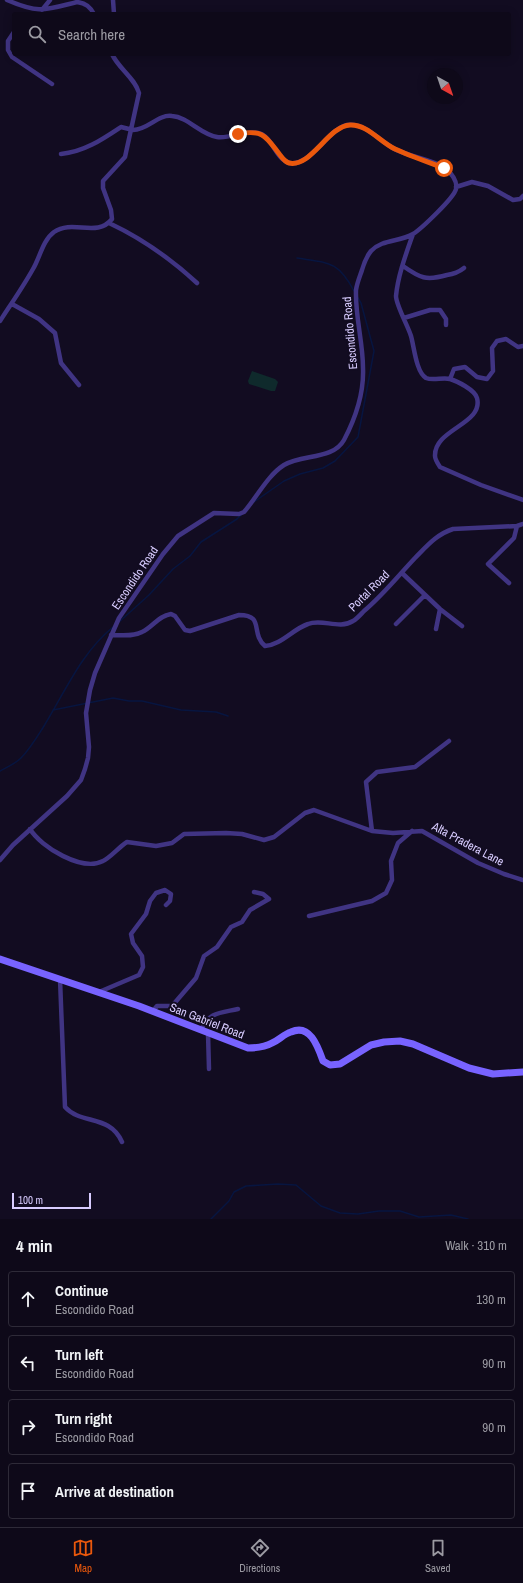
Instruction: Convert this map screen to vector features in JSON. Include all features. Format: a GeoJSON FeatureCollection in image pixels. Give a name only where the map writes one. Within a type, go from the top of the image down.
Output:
{"type":"FeatureCollection","features":[{"type":"Feature","properties":{"kind":"street"},"geometry":{"type":"LineString","coordinates":[[7,0],[29,9],[42,10],[77,2],[87,4],[93,12]]}},
{"type":"Feature","properties":{"kind":"street"},"geometry":{"type":"LineString","coordinates":[[42,10],[50,0]]}},
{"type":"Feature","properties":{"kind":"street"},"geometry":{"type":"LineString","coordinates":[[113,0],[114,12]]}},
{"type":"Feature","properties":{"kind":"street"},"geometry":{"type":"LineString","coordinates":[[12,35],[8,41],[8,50],[12,57],[52,84]]}},
{"type":"Feature","properties":{"kind":"street"},"geometry":{"type":"LineString","coordinates":[[0,321],[38,260],[45,241],[52,234],[64,228],[100,228],[109,223],[112,219],[111,210],[103,188],[103,181],[125,157],[139,94],[138,90],[113,56]]}},
{"type":"Feature","properties":{"kind":"street"},"geometry":{"type":"LineString","coordinates":[[61,154],[74,153],[88,147],[102,140],[121,127],[132,130],[140,129],[164,117],[172,116],[203,132],[219,138],[247,132],[256,132],[266,137],[285,161],[293,163],[306,158],[341,127],[356,125],[368,130],[395,149],[445,169],[454,178],[456,187],[472,182],[488,186],[514,200],[520,199],[523,196]]}},
{"type":"Feature","properties":{"kind":"street","name":"Escondido Road"},"geometry":{"type":"LineString","coordinates":[[0,860],[13,845],[68,796],[78,784],[87,763],[88,752],[86,713],[95,673],[119,618],[163,554],[178,536],[214,514],[239,514],[244,512],[264,484],[284,466],[296,460],[332,452],[342,444],[353,418],[362,385],[364,366],[356,288],[363,265],[370,253],[376,247],[413,234],[447,203],[453,196],[456,187]]}},
{"type":"Feature","properties":{"kind":"street"},"geometry":{"type":"LineString","coordinates":[[109,223],[144,242],[181,268],[197,283]]}},
{"type":"Feature","properties":{"kind":"street"},"geometry":{"type":"LineString","coordinates":[[413,234],[403,266],[396,298],[411,334],[420,372],[427,378],[450,379],[471,390],[477,397],[477,406],[473,415],[443,437],[437,446],[435,457],[440,467],[481,485],[523,500]]}},
{"type":"Feature","properties":{"kind":"street"},"geometry":{"type":"LineString","coordinates":[[403,266],[418,276],[434,279],[459,272],[464,268]]}},
{"type":"Feature","properties":{"kind":"street"},"geometry":{"type":"LineString","coordinates":[[12,304],[39,319],[55,333],[61,363],[80,385]]}},
{"type":"Feature","properties":{"kind":"street"},"geometry":{"type":"LineString","coordinates":[[404,318],[430,310],[440,310],[446,319],[446,325]]}},
{"type":"Feature","properties":{"kind":"street"},"geometry":{"type":"LineString","coordinates":[[450,379],[454,369],[465,367],[477,377],[487,379],[493,371],[492,348],[497,341],[506,339],[518,347],[523,346]]}},
{"type":"Feature","properties":{"kind":"street","name":"Portal Road"},"geometry":{"type":"LineString","coordinates":[[111,635],[132,635],[141,633],[166,615],[171,614],[175,616],[186,630],[190,631],[239,615],[248,615],[253,617],[260,642],[265,646],[271,646],[278,643],[299,628],[310,623],[338,625],[352,622],[371,605],[432,541],[443,532],[453,529],[517,526],[523,524]]}},
{"type":"Feature","properties":{"kind":"street"},"geometry":{"type":"LineString","coordinates":[[509,583],[488,564],[514,538],[517,526]]}},
{"type":"Feature","properties":{"kind":"street"},"geometry":{"type":"LineString","coordinates":[[402,572],[440,609],[462,626]]}},
{"type":"Feature","properties":{"kind":"street"},"geometry":{"type":"LineString","coordinates":[[396,624],[425,595]]}},
{"type":"Feature","properties":{"kind":"street"},"geometry":{"type":"LineString","coordinates":[[436,629],[440,609]]}},
{"type":"Feature","properties":{"kind":"street"},"geometry":{"type":"LineString","coordinates":[[372,831],[366,782],[377,772],[415,767],[449,741]]}},
{"type":"Feature","properties":{"kind":"street","name":"Alta Pradera Lane"},"geometry":{"type":"LineString","coordinates":[[30,830],[44,844],[56,852],[73,861],[85,864],[102,862],[127,842],[156,846],[172,843],[184,834],[226,833],[242,834],[264,840],[274,838],[305,813],[314,810],[372,831],[393,833],[422,831],[478,863],[523,880]]}},
{"type":"Feature","properties":{"kind":"street"},"geometry":{"type":"LineString","coordinates":[[309,916],[372,901],[386,893],[392,880],[391,861],[398,843],[412,831]]}},
{"type":"Feature","properties":{"kind":"street"},"geometry":{"type":"LineString","coordinates":[[99,992],[139,975],[143,967],[142,956],[133,943],[131,934],[146,914],[150,901],[156,893],[165,890],[171,894],[170,901],[166,906]]}},
{"type":"Feature","properties":{"kind":"street"},"geometry":{"type":"LineString","coordinates":[[153,1011],[157,1006],[172,1006],[196,978],[204,956],[217,947],[231,928],[242,922],[250,910],[270,899],[263,894],[254,892]]}},
{"type":"Feature","properties":{"kind":"street","name":"San Gabriel Road"},"geometry":{"type":"LineString","coordinates":[[0,959],[153,1011],[248,1048],[261,1047],[273,1043],[292,1031],[301,1030],[310,1034],[318,1047],[323,1061],[330,1065],[340,1064],[371,1045],[400,1041],[413,1044],[469,1068],[493,1074],[523,1072]]}},
{"type":"Feature","properties":{"kind":"street"},"geometry":{"type":"LineString","coordinates":[[60,979],[65,1106],[70,1112],[107,1124],[118,1133],[122,1142]]}},
{"type":"Feature","properties":{"kind":"street"},"geometry":{"type":"LineString","coordinates":[[209,1069],[204,1032],[205,1020],[216,1014],[238,1009]]}},
{"type":"Feature","properties":{"kind":"green space"},"geometry":{"type":"Polygon","coordinates":[[[252,371],[275,379],[278,382],[275,391],[249,384],[248,381],[252,371]]]}},
{"type":"Feature","properties":{"kind":"waterway"},"geometry":{"type":"LineString","coordinates":[[297,258],[332,265],[343,274],[354,291]]}},
{"type":"Feature","properties":{"kind":"waterway"},"geometry":{"type":"LineString","coordinates":[[254,502],[284,481],[300,474],[323,468],[335,461],[358,437],[374,351],[361,303],[357,296]]}},
{"type":"Feature","properties":{"kind":"waterway"},"geometry":{"type":"LineString","coordinates":[[119,622],[149,595],[173,569],[190,556],[201,542],[237,519],[242,514]]}},
{"type":"Feature","properties":{"kind":"waterway"},"geometry":{"type":"LineString","coordinates":[[0,771],[16,762],[27,751],[44,726],[83,661],[102,637],[113,627]]}},
{"type":"Feature","properties":{"kind":"waterway"},"geometry":{"type":"LineString","coordinates":[[53,710],[113,698],[129,701],[142,701],[181,710],[216,712],[228,716]]}},
{"type":"Feature","properties":{"kind":"waterway"},"geometry":{"type":"LineString","coordinates":[[211,1219],[229,1201],[234,1192],[246,1186],[278,1184],[296,1185],[321,1206],[340,1213],[358,1214],[379,1211],[400,1211],[419,1217],[451,1215],[468,1219]]}},
{"type":"Feature","properties":{"kind":"route"},"geometry":{"type":"LineString","coordinates":[[238,134],[247,132],[260,133],[268,139],[285,161],[296,163],[306,158],[341,127],[356,125],[368,130],[395,149],[444,168]]}}]}
